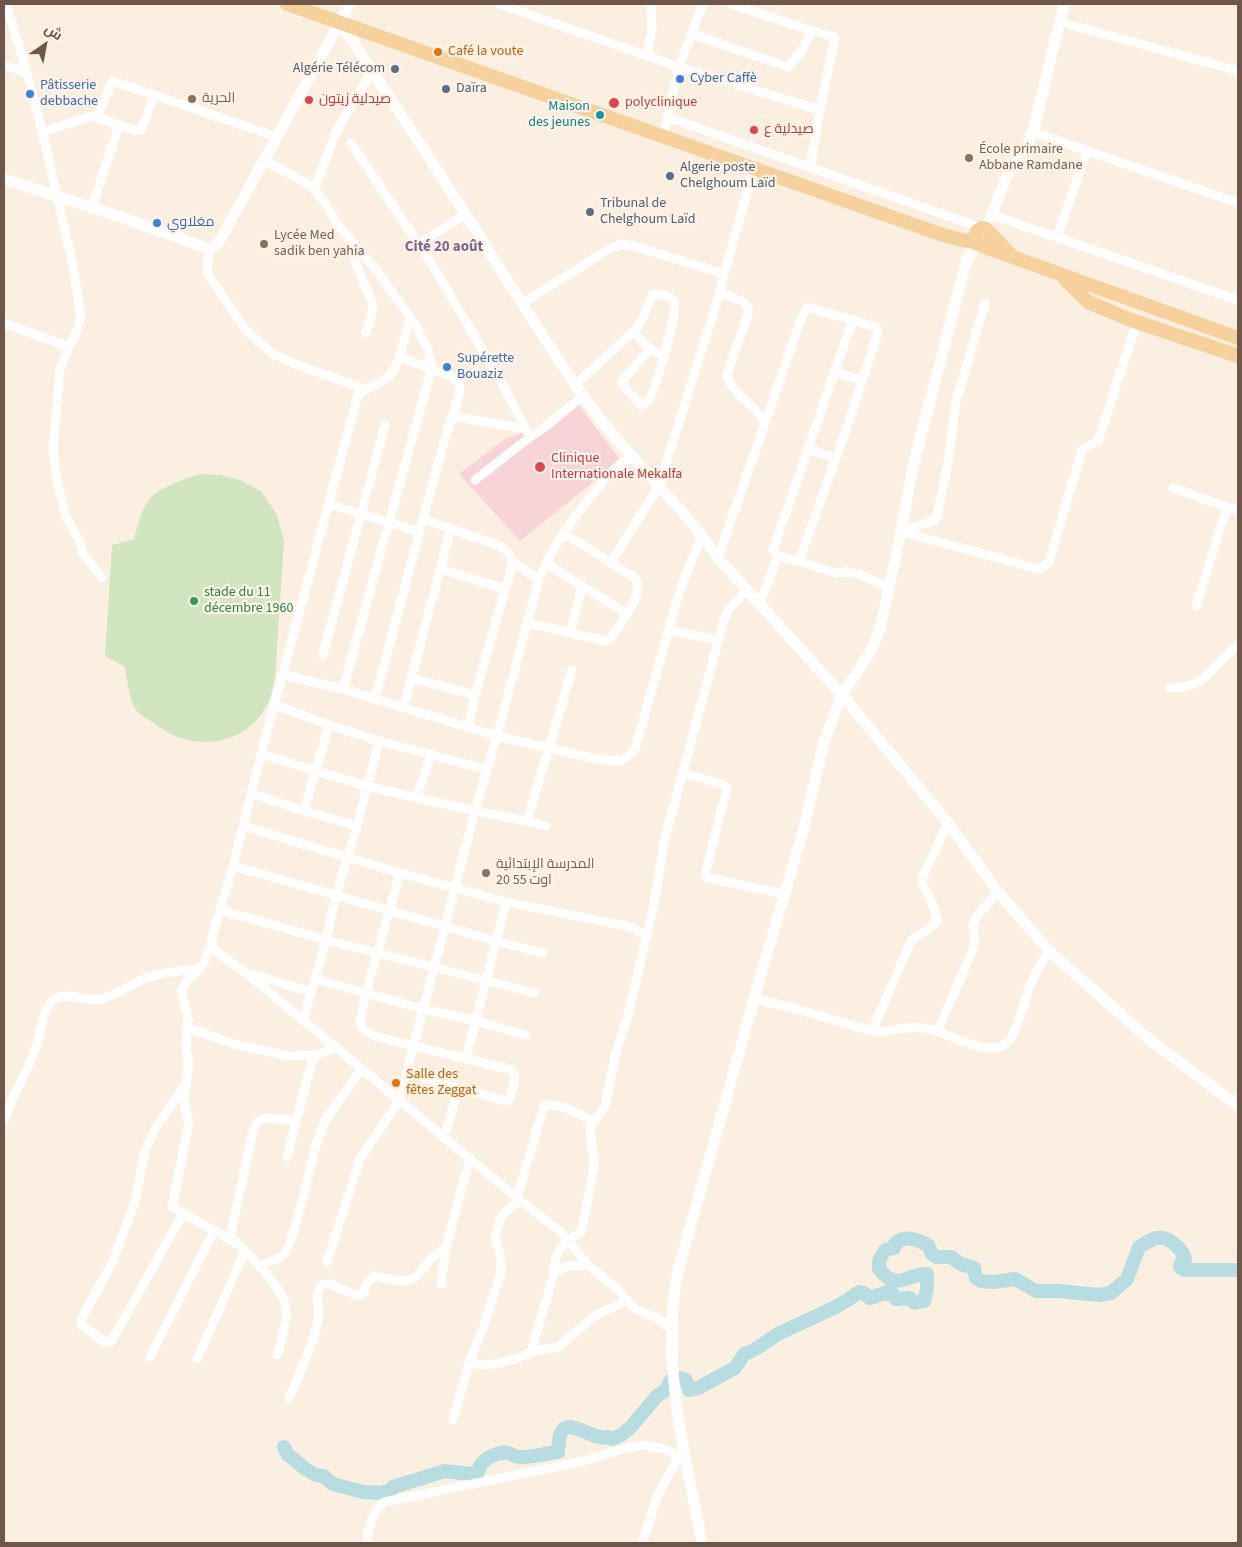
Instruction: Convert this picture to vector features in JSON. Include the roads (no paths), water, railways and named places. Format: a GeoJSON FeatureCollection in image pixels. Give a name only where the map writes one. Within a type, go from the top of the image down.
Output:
{"type":"FeatureCollection","features":[{"type":"Feature","properties":{"kind":"main road"},"geometry":{"type":"LineString","coordinates":[[287,4],[957,240],[978,244],[1063,277],[1238,338]]}},
{"type":"Feature","properties":{"kind":"main road"},"geometry":{"type":"LineString","coordinates":[[978,244],[975,233],[987,231],[1016,260]]}},
{"type":"Feature","properties":{"kind":"main road"},"geometry":{"type":"LineString","coordinates":[[1063,277],[1088,302],[1137,322],[1238,356]]}},
{"type":"Feature","properties":{"kind":"street"},"geometry":{"type":"LineString","coordinates":[[6,4],[27,73],[42,132],[73,266],[81,316],[60,369],[53,449],[56,475],[65,515],[80,542],[82,552],[102,578]]}},
{"type":"Feature","properties":{"kind":"street"},"geometry":{"type":"LineString","coordinates":[[4,178],[209,249],[213,247],[219,242],[350,4]]}},
{"type":"Feature","properties":{"kind":"street"},"geometry":{"type":"LineString","coordinates":[[499,4],[679,67],[820,110]]}},
{"type":"Feature","properties":{"kind":"street"},"geometry":{"type":"LineString","coordinates":[[646,55],[652,28],[651,4]]}},
{"type":"Feature","properties":{"kind":"street"},"geometry":{"type":"LineString","coordinates":[[663,136],[679,67],[703,4]]}},
{"type":"Feature","properties":{"kind":"street"},"geometry":{"type":"LineString","coordinates":[[731,4],[835,37],[810,167]]}},
{"type":"Feature","properties":{"kind":"street"},"geometry":{"type":"LineString","coordinates":[[667,117],[987,231],[1007,176],[1027,147],[1033,132],[1064,4]]}},
{"type":"Feature","properties":{"kind":"street"},"geometry":{"type":"LineString","coordinates":[[340,22],[466,214],[521,304],[583,396],[702,534],[718,558],[842,695],[948,822],[998,892],[1049,951],[1150,1040],[1238,1106]]}},
{"type":"Feature","properties":{"kind":"street"},"geometry":{"type":"LineString","coordinates":[[1060,22],[1238,71]]}},
{"type":"Feature","properties":{"kind":"street"},"geometry":{"type":"LineString","coordinates":[[691,34],[788,67],[800,53],[812,31]]}},
{"type":"Feature","properties":{"kind":"street"},"geometry":{"type":"LineString","coordinates":[[4,65],[27,73]]}},
{"type":"Feature","properties":{"kind":"street"},"geometry":{"type":"LineString","coordinates":[[314,189],[337,130],[372,71]]}},
{"type":"Feature","properties":{"kind":"street"},"geometry":{"type":"LineString","coordinates":[[96,118],[112,81],[277,137]]}},
{"type":"Feature","properties":{"kind":"street"},"geometry":{"type":"LineString","coordinates":[[42,132],[92,116],[137,131],[142,129],[154,95]]}},
{"type":"Feature","properties":{"kind":"street"},"geometry":{"type":"LineString","coordinates":[[92,207],[119,125]]}},
{"type":"Feature","properties":{"kind":"street"},"geometry":{"type":"LineString","coordinates":[[1033,132],[1238,203]]}},
{"type":"Feature","properties":{"kind":"street"},"geometry":{"type":"LineString","coordinates":[[351,143],[418,244],[497,374],[528,433]]}},
{"type":"Feature","properties":{"kind":"street"},"geometry":{"type":"LineString","coordinates":[[1057,237],[1087,151]]}},
{"type":"Feature","properties":{"kind":"street"},"geometry":{"type":"LineString","coordinates":[[264,160],[306,183],[324,201],[349,239],[378,272],[410,318],[427,347],[432,367],[343,689]]}},
{"type":"Feature","properties":{"kind":"street"},"geometry":{"type":"LineString","coordinates":[[611,562],[659,486],[720,292],[754,168]]}},
{"type":"Feature","properties":{"kind":"street"},"geometry":{"type":"LineString","coordinates":[[418,244],[466,214]]}},
{"type":"Feature","properties":{"kind":"street"},"geometry":{"type":"LineString","coordinates":[[992,215],[1238,300]]}},
{"type":"Feature","properties":{"kind":"street"},"geometry":{"type":"LineString","coordinates":[[349,239],[353,256],[372,305],[371,317],[366,333]]}},
{"type":"Feature","properties":{"kind":"street"},"geometry":{"type":"LineString","coordinates":[[521,304],[611,248],[622,244],[724,274]]}},
{"type":"Feature","properties":{"kind":"street"},"geometry":{"type":"LineString","coordinates":[[702,1543],[681,1452],[676,1401],[672,1330],[673,1297],[678,1272],[803,831],[824,742],[842,695],[871,651],[880,629],[912,470],[967,259],[978,244]]}},
{"type":"Feature","properties":{"kind":"street"},"geometry":{"type":"LineString","coordinates":[[209,249],[207,273],[246,330],[260,344],[272,353],[294,364],[365,389]]}},
{"type":"Feature","properties":{"kind":"street"},"geometry":{"type":"LineString","coordinates":[[720,292],[745,303],[749,311],[727,374],[734,389],[760,414],[765,424]]}},
{"type":"Feature","properties":{"kind":"street"},"geometry":{"type":"LineString","coordinates":[[576,384],[633,332],[641,322],[652,294],[671,298],[676,306],[676,311],[664,356],[652,394],[649,400],[641,405],[623,386],[622,381],[650,349]]}},
{"type":"Feature","properties":{"kind":"street"},"geometry":{"type":"LineString","coordinates":[[901,532],[936,520],[948,462],[956,402],[986,302]]}},
{"type":"Feature","properties":{"kind":"street"},"geometry":{"type":"LineString","coordinates":[[718,558],[801,319],[807,307],[874,325],[878,329],[836,458],[799,561]]}},
{"type":"Feature","properties":{"kind":"street"},"geometry":{"type":"LineString","coordinates":[[236,1242],[183,1214],[172,1206],[189,1122],[184,1103],[188,1069],[186,1048],[188,1019],[181,991],[187,980],[204,963],[212,946],[212,938],[233,866],[261,754],[284,675],[358,395],[365,389],[387,378],[394,371],[410,318]]}},
{"type":"Feature","properties":{"kind":"street"},"geometry":{"type":"LineString","coordinates":[[852,319],[773,550],[778,556],[835,573],[859,574],[889,588]]}},
{"type":"Feature","properties":{"kind":"street"},"geometry":{"type":"LineString","coordinates":[[901,532],[1039,569],[1049,562],[1082,450],[1098,442],[1137,322]]}},
{"type":"Feature","properties":{"kind":"street"},"geometry":{"type":"LineString","coordinates":[[4,323],[69,347]]}},
{"type":"Feature","properties":{"kind":"street"},"geometry":{"type":"LineString","coordinates":[[633,332],[650,349],[664,356]]}},
{"type":"Feature","properties":{"kind":"street"},"geometry":{"type":"LineString","coordinates":[[375,699],[419,532],[460,394],[459,383],[451,376],[432,367],[399,357]]}},
{"type":"Feature","properties":{"kind":"street"},"geometry":{"type":"LineString","coordinates":[[834,371],[862,381]]}},
{"type":"Feature","properties":{"kind":"street"},"geometry":{"type":"LineString","coordinates":[[475,480],[528,433],[545,427],[583,396]]}},
{"type":"Feature","properties":{"kind":"street"},"geometry":{"type":"LineString","coordinates":[[452,416],[528,433]]}},
{"type":"Feature","properties":{"kind":"street"},"geometry":{"type":"LineString","coordinates":[[323,655],[385,425]]}},
{"type":"Feature","properties":{"kind":"street"},"geometry":{"type":"LineString","coordinates":[[807,449],[836,458]]}},
{"type":"Feature","properties":{"kind":"street"},"geometry":{"type":"LineString","coordinates":[[327,1262],[360,1159],[399,1101],[475,811],[498,736],[539,579],[562,534],[612,472],[623,462],[634,457]]}},
{"type":"Feature","properties":{"kind":"street"},"geometry":{"type":"LineString","coordinates":[[1173,488],[1238,511]]}},
{"type":"Feature","properties":{"kind":"street"},"geometry":{"type":"LineString","coordinates":[[329,504],[419,532]]}},
{"type":"Feature","properties":{"kind":"street"},"geometry":{"type":"LineString","coordinates":[[1196,606],[1227,507]]}},
{"type":"Feature","properties":{"kind":"street"},"geometry":{"type":"LineString","coordinates":[[423,519],[500,546],[508,552],[513,562],[539,579]]}},
{"type":"Feature","properties":{"kind":"street"},"geometry":{"type":"LineString","coordinates":[[404,706],[451,528]]}},
{"type":"Feature","properties":{"kind":"street"},"geometry":{"type":"LineString","coordinates":[[528,623],[599,640],[608,640],[627,614],[636,597],[638,587],[636,580],[611,562],[562,534]]}},
{"type":"Feature","properties":{"kind":"street"},"geometry":{"type":"LineString","coordinates":[[284,675],[404,706],[498,736],[612,761],[622,760],[634,752],[678,596],[702,534]]}},
{"type":"Feature","properties":{"kind":"street"},"geometry":{"type":"LineString","coordinates":[[760,604],[778,556]]}},
{"type":"Feature","properties":{"kind":"street"},"geometry":{"type":"LineString","coordinates":[[468,728],[475,694],[513,562]]}},
{"type":"Feature","properties":{"kind":"street"},"geometry":{"type":"LineString","coordinates":[[546,564],[627,614]]}},
{"type":"Feature","properties":{"kind":"street"},"geometry":{"type":"LineString","coordinates":[[441,569],[506,589]]}},
{"type":"Feature","properties":{"kind":"street"},"geometry":{"type":"LineString","coordinates":[[571,632],[582,586]]}},
{"type":"Feature","properties":{"kind":"street"},"geometry":{"type":"LineString","coordinates":[[531,1352],[554,1273],[556,1258],[567,1240],[580,1233],[583,1225],[594,1166],[590,1127],[593,1121],[602,1113],[605,1106],[615,1056],[628,1015],[647,937],[664,842],[719,640],[729,609],[747,590]]}},
{"type":"Feature","properties":{"kind":"street"},"geometry":{"type":"LineString","coordinates":[[668,630],[719,640]]}},
{"type":"Feature","properties":{"kind":"street"},"geometry":{"type":"LineString","coordinates":[[1170,688],[1193,686],[1203,681],[1238,646]]}},
{"type":"Feature","properties":{"kind":"street"},"geometry":{"type":"LineString","coordinates":[[527,821],[572,670]]}},
{"type":"Feature","properties":{"kind":"street"},"geometry":{"type":"LineString","coordinates":[[411,678],[475,694]]}},
{"type":"Feature","properties":{"kind":"street"},"geometry":{"type":"LineString","coordinates":[[275,706],[379,741],[488,770]]}},
{"type":"Feature","properties":{"kind":"street"},"geometry":{"type":"LineString","coordinates":[[304,811],[330,725]]}},
{"type":"Feature","properties":{"kind":"street"},"geometry":{"type":"LineString","coordinates":[[303,1020],[379,741]]}},
{"type":"Feature","properties":{"kind":"street"},"geometry":{"type":"LineString","coordinates":[[261,754],[366,786],[546,826]]}},
{"type":"Feature","properties":{"kind":"street"},"geometry":{"type":"LineString","coordinates":[[416,798],[432,754]]}},
{"type":"Feature","properties":{"kind":"street"},"geometry":{"type":"LineString","coordinates":[[683,773],[724,785],[727,788],[705,875],[708,878],[784,894]]}},
{"type":"Feature","properties":{"kind":"street"},"geometry":{"type":"LineString","coordinates":[[251,793],[357,826]]}},
{"type":"Feature","properties":{"kind":"street"},"geometry":{"type":"LineString","coordinates":[[872,1031],[911,941],[934,926],[938,919],[922,884],[923,876],[948,822]]}},
{"type":"Feature","properties":{"kind":"street"},"geometry":{"type":"LineString","coordinates":[[243,826],[400,873],[506,902],[626,926],[647,937]]}},
{"type":"Feature","properties":{"kind":"street"},"geometry":{"type":"LineString","coordinates":[[233,866],[543,953]]}},
{"type":"Feature","properties":{"kind":"street"},"geometry":{"type":"LineString","coordinates":[[400,873],[366,992],[360,1023],[362,1028],[374,1036],[512,1070],[515,1078],[510,1096],[505,1101],[407,1073]]}},
{"type":"Feature","properties":{"kind":"street"},"geometry":{"type":"LineString","coordinates":[[938,1032],[972,952],[975,941],[973,925],[998,892]]}},
{"type":"Feature","properties":{"kind":"street"},"geometry":{"type":"LineString","coordinates":[[466,1059],[506,902]]}},
{"type":"Feature","properties":{"kind":"street"},"geometry":{"type":"LineString","coordinates":[[220,910],[378,954],[434,966],[536,993]]}},
{"type":"Feature","properties":{"kind":"street"},"geometry":{"type":"LineString","coordinates":[[212,946],[219,954],[245,972],[518,1199],[560,1230],[588,1265],[618,1290],[634,1308],[659,1319],[672,1330]]}},
{"type":"Feature","properties":{"kind":"street"},"geometry":{"type":"LineString","coordinates":[[754,999],[793,1008],[872,1031],[923,1028],[968,1044],[993,1047],[1005,1044],[1011,1038],[1029,988],[1037,970],[1049,951]]}},
{"type":"Feature","properties":{"kind":"street"},"geometry":{"type":"LineString","coordinates":[[4,1121],[10,1102],[37,1045],[46,1011],[57,997],[102,999],[150,977],[170,972],[199,969]]}},
{"type":"Feature","properties":{"kind":"street"},"geometry":{"type":"LineString","coordinates":[[245,972],[311,992]]}},
{"type":"Feature","properties":{"kind":"street"},"geometry":{"type":"LineString","coordinates":[[315,979],[526,1035]]}},
{"type":"Feature","properties":{"kind":"street"},"geometry":{"type":"LineString","coordinates":[[187,1029],[234,1044],[288,1056],[317,1055],[336,1048]]}},
{"type":"Feature","properties":{"kind":"street"},"geometry":{"type":"LineString","coordinates":[[287,1157],[312,1061],[317,1055]]}},
{"type":"Feature","properties":{"kind":"street"},"geometry":{"type":"LineString","coordinates":[[259,1266],[280,1258],[286,1252],[294,1232],[316,1145],[324,1123],[362,1069]]}},
{"type":"Feature","properties":{"kind":"street"},"geometry":{"type":"LineString","coordinates":[[183,1214],[112,1340],[106,1343],[86,1330],[81,1325],[81,1320],[112,1261],[132,1210],[145,1150],[158,1124],[186,1084]]}},
{"type":"Feature","properties":{"kind":"street"},"geometry":{"type":"LineString","coordinates":[[444,1138],[459,1088]]}},
{"type":"Feature","properties":{"kind":"street"},"geometry":{"type":"LineString","coordinates":[[453,1420],[470,1360],[483,1328],[501,1272],[501,1258],[496,1237],[497,1229],[501,1217],[518,1199],[544,1106],[555,1106],[593,1121]]}},
{"type":"Feature","properties":{"kind":"street"},"geometry":{"type":"LineString","coordinates":[[277,1355],[285,1322],[285,1302],[259,1266],[232,1238],[231,1233],[253,1131],[257,1122],[265,1118],[296,1121]]}},
{"type":"Feature","properties":{"kind":"street"},"geometry":{"type":"LineString","coordinates":[[441,1284],[446,1247],[470,1158]]}},
{"type":"Feature","properties":{"kind":"street"},"geometry":{"type":"LineString","coordinates":[[150,1357],[214,1230]]}},
{"type":"Feature","properties":{"kind":"street"},"geometry":{"type":"LineString","coordinates":[[289,1398],[317,1323],[319,1306],[317,1296],[318,1289],[322,1285],[330,1284],[359,1296],[364,1293],[365,1286],[374,1276],[400,1281],[418,1275],[428,1262],[446,1247]]}},
{"type":"Feature","properties":{"kind":"street"},"geometry":{"type":"LineString","coordinates":[[197,1359],[245,1251]]}},
{"type":"Feature","properties":{"kind":"street"},"geometry":{"type":"LineString","coordinates":[[554,1273],[572,1265],[588,1265]]}},
{"type":"Feature","properties":{"kind":"street"},"geometry":{"type":"LineString","coordinates":[[470,1360],[478,1365],[495,1364],[516,1359],[531,1352],[558,1347],[596,1316],[626,1301]]}},
{"type":"Feature","properties":{"kind":"street"},"geometry":{"type":"LineString","coordinates":[[366,1543],[369,1528],[378,1507],[384,1502],[584,1461],[630,1446],[643,1445],[681,1452]]}},
{"type":"Feature","properties":{"kind":"street"},"geometry":{"type":"LineString","coordinates":[[642,1543],[658,1495],[681,1452]]}},
{"type":"Feature","properties":{"kind":"waterway"},"geometry":{"type":"LineString","coordinates":[[284,1447],[287,1454],[307,1470],[316,1475],[323,1476],[333,1484],[363,1492],[379,1493],[390,1491],[393,1487],[445,1471],[472,1474],[478,1472],[485,1460],[499,1453],[523,1457],[558,1452],[560,1436],[563,1430],[568,1427],[595,1436],[612,1439],[630,1428],[657,1396],[667,1389],[670,1381],[680,1378],[686,1380],[689,1390],[698,1388],[735,1368],[744,1354],[780,1333],[841,1304],[859,1292],[864,1293],[870,1298],[888,1292],[889,1294],[892,1293],[896,1299],[910,1298],[914,1303],[924,1301],[927,1289],[927,1274],[920,1274],[898,1281],[892,1280],[879,1269],[879,1261],[885,1250],[894,1248],[895,1244],[903,1239],[920,1241],[928,1245],[932,1254],[936,1257],[951,1257],[961,1264],[974,1268],[976,1278],[981,1281],[993,1282],[1015,1279],[1036,1291],[1060,1291],[1098,1295],[1111,1293],[1127,1279],[1139,1247],[1157,1238],[1166,1239],[1178,1247],[1185,1259],[1180,1267],[1184,1270],[1238,1270]]}},
{"type":"Feature","properties":{"kind":"place","name":"Café la voute"},"geometry":{"type":"Point","coordinates":[438,52]}},
{"type":"Feature","properties":{"kind":"place","name":"Algérie Télécom"},"geometry":{"type":"Point","coordinates":[395,69]}},
{"type":"Feature","properties":{"kind":"place","name":"Cyber Caffè"},"geometry":{"type":"Point","coordinates":[680,79]}},
{"type":"Feature","properties":{"kind":"place","name":"Daïra"},"geometry":{"type":"Point","coordinates":[446,89]}},
{"type":"Feature","properties":{"kind":"place","name":"Pâtisserie debbache"},"geometry":{"type":"Point","coordinates":[30,94]}},
{"type":"Feature","properties":{"kind":"place","name":"الحرية"},"geometry":{"type":"Point","coordinates":[192,99]}},
{"type":"Feature","properties":{"kind":"place","name":"صيدلية زيتون"},"geometry":{"type":"Point","coordinates":[309,100]}},
{"type":"Feature","properties":{"kind":"place","name":"polyclinique"},"geometry":{"type":"Point","coordinates":[614,103]}},
{"type":"Feature","properties":{"kind":"place","name":"Maison des jeunes"},"geometry":{"type":"Point","coordinates":[600,115]}},
{"type":"Feature","properties":{"kind":"place","name":"صيدلية ع"},"geometry":{"type":"Point","coordinates":[754,130]}},
{"type":"Feature","properties":{"kind":"place","name":"École primaire Abbane Ramdane"},"geometry":{"type":"Point","coordinates":[969,158]}},
{"type":"Feature","properties":{"kind":"place","name":"Algerie poste Chelghoum Laïd"},"geometry":{"type":"Point","coordinates":[670,176]}},
{"type":"Feature","properties":{"kind":"place","name":"Tribunal de Chelghoum Laïd"},"geometry":{"type":"Point","coordinates":[590,212]}},
{"type":"Feature","properties":{"kind":"place","name":"مغلاوي"},"geometry":{"type":"Point","coordinates":[157,223]}},
{"type":"Feature","properties":{"kind":"place","name":"Lycée Med sadik ben yahia"},"geometry":{"type":"Point","coordinates":[264,244]}},
{"type":"Feature","properties":{"kind":"place","name":"Supérette Bouaziz"},"geometry":{"type":"Point","coordinates":[447,367]}},
{"type":"Feature","properties":{"kind":"place","name":"Clinique Internationale Mekalfa"},"geometry":{"type":"Point","coordinates":[540,467]}},
{"type":"Feature","properties":{"kind":"place","name":"stade du 11 décembre 1960"},"geometry":{"type":"Point","coordinates":[194,601]}},
{"type":"Feature","properties":{"kind":"place","name":"المدرسة الإبتدائية 20 اوت 55"},"geometry":{"type":"Point","coordinates":[486,873]}},
{"type":"Feature","properties":{"kind":"place","name":"Salle des fêtes Zeggat"},"geometry":{"type":"Point","coordinates":[396,1083]}},
{"type":"Feature","properties":{"kind":"district","name":"Cité 20 août"},"geometry":{"type":"Point","coordinates":[444,248]}}]}
